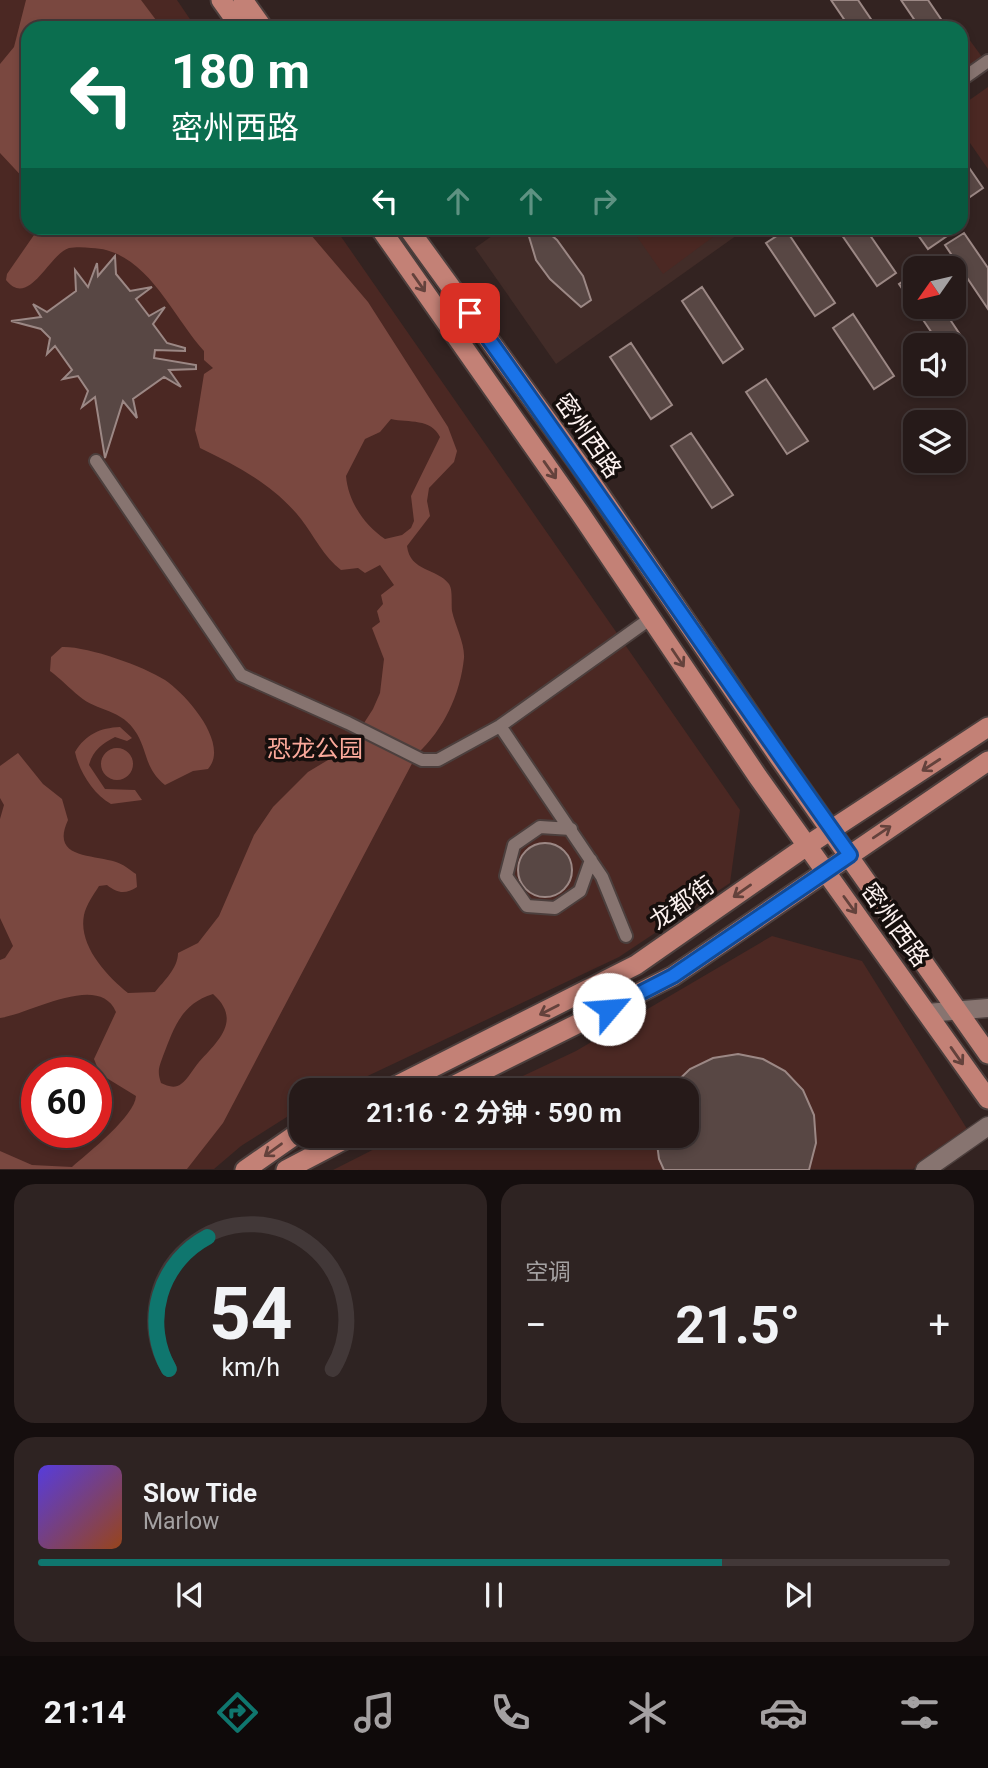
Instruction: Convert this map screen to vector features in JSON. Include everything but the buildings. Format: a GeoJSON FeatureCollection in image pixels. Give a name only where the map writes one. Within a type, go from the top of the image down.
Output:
{"type":"FeatureCollection","features":[{"type":"Feature","properties":{"kind":"main road"},"geometry":{"type":"LineString","coordinates":[[221,0],[236,21]]}},
{"type":"Feature","properties":{"kind":"main road"},"geometry":{"type":"LineString","coordinates":[[243,0],[258,21]]}},
{"type":"Feature","properties":{"kind":"main road","name":"密州西路"},"geometry":{"type":"LineString","coordinates":[[385,235],[825,871],[988,1099]]}},
{"type":"Feature","properties":{"kind":"main road","name":"密州西路"},"geometry":{"type":"LineString","coordinates":[[413,235],[579,464],[780,759],[988,1054]]}},
{"type":"Feature","properties":{"kind":"main road","name":"龙都街"},"geometry":{"type":"LineString","coordinates":[[412,1078],[636,965],[808,845],[988,727]]}},
{"type":"Feature","properties":{"kind":"main road"},"geometry":{"type":"LineString","coordinates":[[469,1078],[673,976],[988,761]]}},
{"type":"Feature","properties":{"kind":"main road"},"geometry":{"type":"LineString","coordinates":[[245,1170],[289,1139]]}},
{"type":"Feature","properties":{"kind":"main road"},"geometry":{"type":"LineString","coordinates":[[286,1170],[328,1148]]}},
{"type":"Feature","properties":{"kind":"street"},"geometry":{"type":"LineString","coordinates":[[968,75],[988,61]]}},
{"type":"Feature","properties":{"kind":"street"},"geometry":{"type":"LineString","coordinates":[[96,461],[241,675],[422,760],[438,760],[500,726],[651,618]]}},
{"type":"Feature","properties":{"kind":"street"},"geometry":{"type":"LineString","coordinates":[[500,726],[602,877],[626,936]]}},
{"type":"Feature","properties":{"kind":"street"},"geometry":{"type":"LineString","coordinates":[[571,829],[540,827],[514,845],[506,876],[527,906],[555,908],[580,891],[591,860]]}},
{"type":"Feature","properties":{"kind":"street"},"geometry":{"type":"LineString","coordinates":[[927,1013],[988,1008]]}},
{"type":"Feature","properties":{"kind":"street"},"geometry":{"type":"LineString","coordinates":[[925,1170],[988,1126]]}},
{"type":"Feature","properties":{"kind":"shaded area"},"geometry":{"type":"Polygon","coordinates":[[[26,0],[141,0],[157,21],[21,21],[21,176],[0,153],[0,64],[14,47],[26,0]]]}},
{"type":"Feature","properties":{"kind":"shaded area"},"geometry":{"type":"Polygon","coordinates":[[[34,235],[311,235],[368,302],[448,427],[457,451],[454,462],[429,488],[427,501],[430,516],[407,546],[413,561],[449,584],[452,611],[464,653],[459,685],[443,722],[417,754],[223,1123],[187,1169],[0,1169],[0,1151],[32,1165],[72,1167],[94,1148],[112,1148],[112,1132],[128,1114],[136,1096],[112,1081],[112,1057],[95,1057],[116,1012],[107,1001],[95,996],[80,995],[0,1018],[0,960],[5,958],[13,946],[0,918],[0,819],[4,805],[0,798],[0,766],[18,753],[43,784],[62,799],[68,820],[64,833],[65,842],[69,848],[76,853],[119,863],[136,874],[137,887],[129,891],[118,891],[107,885],[99,886],[86,907],[83,926],[89,948],[120,986],[128,993],[155,992],[173,969],[178,953],[198,943],[219,916],[254,835],[273,807],[308,772],[348,748],[373,709],[380,693],[384,659],[372,628],[380,622],[377,611],[383,604],[381,595],[394,585],[380,565],[365,573],[358,568],[341,570],[324,553],[291,507],[279,496],[242,470],[200,448],[195,430],[204,374],[213,368],[204,360],[204,351],[156,287],[127,260],[110,251],[85,247],[69,248],[61,252],[31,284],[23,288],[14,287],[6,280],[7,274],[34,235]],[[391,419],[380,432],[365,439],[346,476],[358,512],[370,527],[385,539],[402,535],[411,528],[414,521],[411,496],[440,437],[425,424],[391,419]],[[213,994],[202,998],[186,1011],[171,1036],[160,1063],[161,1083],[174,1087],[186,1079],[220,1038],[227,1021],[222,1003],[213,994]]]}},
{"type":"Feature","properties":{"kind":"shaded area"},"geometry":{"type":"Polygon","coordinates":[[[493,235],[737,235],[556,364],[475,248],[493,235]]]}},
{"type":"Feature","properties":{"kind":"shaded area"},"geometry":{"type":"Polygon","coordinates":[[[62,647],[86,650],[129,663],[174,687],[194,708],[210,734],[214,747],[213,759],[208,769],[193,771],[165,785],[154,773],[137,734],[124,719],[86,701],[50,671],[51,657],[62,647]]]}},
{"type":"Feature","properties":{"kind":"shaded area"},"geometry":{"type":"Polygon","coordinates":[[[120,727],[132,738],[127,741],[115,737],[106,742],[96,751],[89,765],[105,789],[135,790],[142,800],[111,804],[98,794],[88,781],[75,752],[94,733],[120,727]]]}},
{"type":"Feature","properties":{"kind":"shaded area"},"geometry":{"type":"Polygon","coordinates":[[[117,748],[128,753],[133,764],[128,775],[117,780],[106,775],[101,764],[106,753],[117,748]]]}},
{"type":"Feature","properties":{"kind":"green space","name":"恐龙公园"},"geometry":{"type":"Polygon","coordinates":[[[0,0],[177,0],[191,21],[21,21],[21,235],[340,235],[740,810],[730,883],[619,957],[363,1078],[289,1078],[289,1116],[241,1146],[214,1169],[0,1169],[0,0]]]}},
{"type":"Feature","properties":{"kind":"green space"},"geometry":{"type":"Polygon","coordinates":[[[968,38],[982,57],[968,66],[968,38]]]}},
{"type":"Feature","properties":{"kind":"green space"},"geometry":{"type":"Polygon","coordinates":[[[988,87],[988,169],[968,140],[968,101],[988,87]]]}},
{"type":"Feature","properties":{"kind":"green space"},"geometry":{"type":"Polygon","coordinates":[[[636,235],[716,235],[663,274],[636,235]]]}},
{"type":"Feature","properties":{"kind":"green space"},"geometry":{"type":"Polygon","coordinates":[[[772,936],[862,961],[969,1132],[913,1169],[333,1170],[376,1148],[699,1148],[699,1078],[519,1078],[576,1051],[772,936]]]}},
{"type":"Feature","properties":{"kind":"route"},"geometry":{"type":"LineString","coordinates":[[470,313],[579,464],[780,759],[850,855],[673,976],[609,1009]]}}]}
